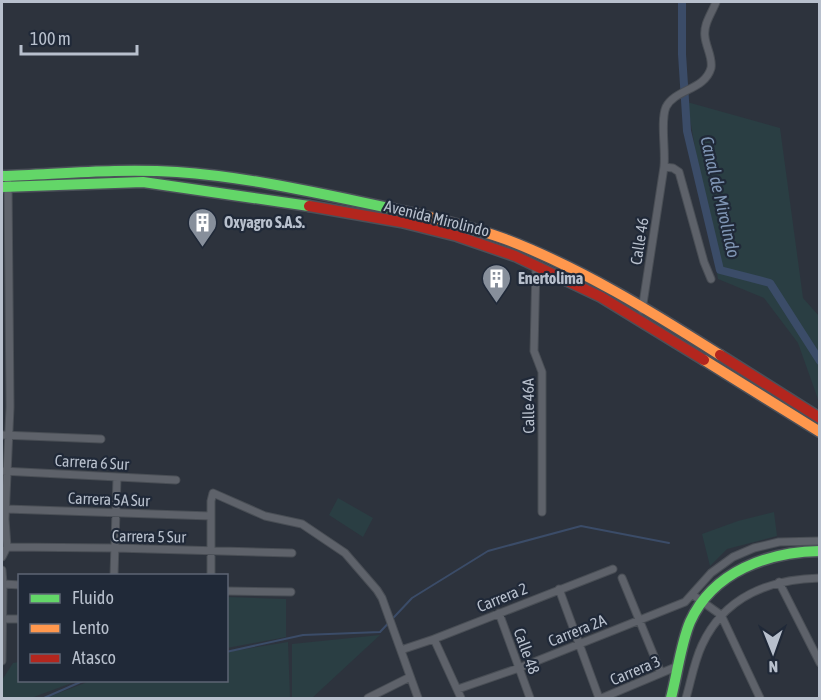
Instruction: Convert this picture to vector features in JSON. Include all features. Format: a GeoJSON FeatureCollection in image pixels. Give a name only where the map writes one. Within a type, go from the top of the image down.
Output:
{"type":"FeatureCollection","features":[{"type":"Feature","properties":{"kind":"main road","name":"Avenida Mirolindo"},"geometry":{"type":"LineString","coordinates":[[5,181],[151,171],[178,173],[280,187],[459,223],[526,248],[578,272],[819,432]]}},
{"type":"Feature","properties":{"kind":"main road","name":"Avenida Mirolindo"},"geometry":{"type":"LineString","coordinates":[[5,181],[173,184],[418,226],[474,241],[536,265],[685,335],[819,418]]}},
{"type":"Feature","properties":{"kind":"main road"},"geometry":{"type":"LineString","coordinates":[[671,699],[698,598],[731,574],[766,556],[795,551],[819,551]]}},
{"type":"Feature","properties":{"kind":"street","name":"Calle 46"},"geometry":{"type":"LineString","coordinates":[[640,313],[664,167],[664,114],[667,104],[705,78],[711,68],[705,36],[706,23],[716,2]]}},
{"type":"Feature","properties":{"kind":"street"},"geometry":{"type":"LineString","coordinates":[[664,167],[679,171],[704,262],[711,279]]}},
{"type":"Feature","properties":{"kind":"street"},"geometry":{"type":"LineString","coordinates":[[2,557],[7,548],[3,519],[6,509],[5,436],[10,407],[5,181]]}},
{"type":"Feature","properties":{"kind":"street","name":"Calle 46A"},"geometry":{"type":"LineString","coordinates":[[536,265],[534,351],[542,372],[542,512]]}},
{"type":"Feature","properties":{"kind":"street"},"geometry":{"type":"LineString","coordinates":[[5,436],[100,440]]}},
{"type":"Feature","properties":{"kind":"street","name":"Carrera 6 Sur"},"geometry":{"type":"LineString","coordinates":[[4,476],[176,480]]}},
{"type":"Feature","properties":{"kind":"street"},"geometry":{"type":"LineString","coordinates":[[114,574],[117,477]]}},
{"type":"Feature","properties":{"kind":"street"},"geometry":{"type":"LineString","coordinates":[[211,574],[213,493],[265,516],[302,524],[345,553],[377,590],[382,598],[418,699]]}},
{"type":"Feature","properties":{"kind":"street","name":"Carrera 5A Sur"},"geometry":{"type":"LineString","coordinates":[[6,509],[211,516]]}},
{"type":"Feature","properties":{"kind":"street"},"geometry":{"type":"LineString","coordinates":[[760,699],[721,615],[698,598],[711,573],[733,557],[754,548],[779,542],[819,541]]}},
{"type":"Feature","properties":{"kind":"street","name":"Carrera 5 Sur"},"geometry":{"type":"LineString","coordinates":[[7,548],[115,548],[292,553]]}},
{"type":"Feature","properties":{"kind":"street","name":"Carrera 2"},"geometry":{"type":"LineString","coordinates":[[401,650],[613,569]]}},
{"type":"Feature","properties":{"kind":"street"},"geometry":{"type":"LineString","coordinates":[[2,570],[2,661]]}},
{"type":"Feature","properties":{"kind":"street"},"geometry":{"type":"LineString","coordinates":[[622,578],[661,673]]}},
{"type":"Feature","properties":{"kind":"street"},"geometry":{"type":"LineString","coordinates":[[686,699],[702,645],[721,615],[753,592],[779,582],[819,578]]}},
{"type":"Feature","properties":{"kind":"street"},"geometry":{"type":"LineString","coordinates":[[779,582],[819,663]]}},
{"type":"Feature","properties":{"kind":"street"},"geometry":{"type":"LineString","coordinates":[[3,584],[18,585]]}},
{"type":"Feature","properties":{"kind":"street"},"geometry":{"type":"LineString","coordinates":[[559,589],[600,699]]}},
{"type":"Feature","properties":{"kind":"street"},"geometry":{"type":"LineString","coordinates":[[228,591],[291,592]]}},
{"type":"Feature","properties":{"kind":"street","name":"Carrera 2A"},"geometry":{"type":"LineString","coordinates":[[458,689],[519,668],[698,598]]}},
{"type":"Feature","properties":{"kind":"street","name":"Calle 48"},"geometry":{"type":"LineString","coordinates":[[499,613],[530,699]]}},
{"type":"Feature","properties":{"kind":"street"},"geometry":{"type":"LineString","coordinates":[[434,639],[461,699]]}},
{"type":"Feature","properties":{"kind":"street","name":"Carrera 3"},"geometry":{"type":"LineString","coordinates":[[600,699],[678,666]]}},
{"type":"Feature","properties":{"kind":"street"},"geometry":{"type":"LineString","coordinates":[[368,699],[410,677]]}},
{"type":"Feature","properties":{"kind":"green space"},"geometry":{"type":"Polygon","coordinates":[[[687,102],[780,128],[803,298],[819,316],[819,402],[798,343],[764,298],[718,279],[687,102]]]}},
{"type":"Feature","properties":{"kind":"green space"},"geometry":{"type":"Polygon","coordinates":[[[338,498],[373,518],[363,537],[329,515],[338,498]]]}},
{"type":"Feature","properties":{"kind":"green space"},"geometry":{"type":"Polygon","coordinates":[[[774,512],[777,536],[727,549],[710,566],[702,534],[738,521],[774,512]]]}},
{"type":"Feature","properties":{"kind":"green space"},"geometry":{"type":"Polygon","coordinates":[[[228,597],[286,599],[286,637],[228,648],[228,597]]]}},
{"type":"Feature","properties":{"kind":"green space"},"geometry":{"type":"Polygon","coordinates":[[[380,635],[312,698],[292,698],[292,644],[380,635]]]}},
{"type":"Feature","properties":{"kind":"green space"},"geometry":{"type":"Polygon","coordinates":[[[288,642],[290,698],[46,698],[87,682],[228,682],[228,652],[288,642]]]}},
{"type":"Feature","properties":{"kind":"green space"},"geometry":{"type":"Polygon","coordinates":[[[18,662],[18,682],[74,682],[31,698],[2,698],[2,680],[13,663],[18,662]]]}},
{"type":"Feature","properties":{"kind":"waterway","name":"Canal de Mirolindo"},"geometry":{"type":"LineString","coordinates":[[682,2],[682,54],[687,131],[720,270],[770,283],[820,361]]}},
{"type":"Feature","properties":{"kind":"waterway"},"geometry":{"type":"LineString","coordinates":[[228,652],[303,635],[380,632],[412,598],[488,551],[581,526],[669,543]]}},
{"type":"Feature","properties":{"kind":"waterway"},"geometry":{"type":"LineString","coordinates":[[44,698],[80,682]]}},
{"type":"Feature","properties":{"kind":"traffic: fast"},"geometry":{"type":"LineString","coordinates":[[2,176],[111,171],[204,174],[259,182],[394,209]]}},
{"type":"Feature","properties":{"kind":"traffic: fast"},"geometry":{"type":"LineString","coordinates":[[2,187],[143,182],[309,206]]}},
{"type":"Feature","properties":{"kind":"traffic: fast"},"geometry":{"type":"LineString","coordinates":[[671,698],[690,622],[700,604],[713,590],[728,577],[762,560],[800,552],[820,551]]}},
{"type":"Feature","properties":{"kind":"traffic: slow"},"geometry":{"type":"LineString","coordinates":[[394,209],[478,230],[561,263],[616,292],[720,355]]}},
{"type":"Feature","properties":{"kind":"traffic: slow"},"geometry":{"type":"LineString","coordinates":[[704,360],[820,432]]}},
{"type":"Feature","properties":{"kind":"traffic: jam"},"geometry":{"type":"LineString","coordinates":[[309,206],[401,222],[457,236],[515,256],[601,297],[704,360]]}},
{"type":"Feature","properties":{"kind":"traffic: jam"},"geometry":{"type":"LineString","coordinates":[[720,355],[820,418]]}},
{"type":"Feature","properties":{"kind":"place","name":"Oxyagro S.A.S."},"geometry":{"type":"Point","coordinates":[203,248]}},
{"type":"Feature","properties":{"kind":"place","name":"Enertolima"},"geometry":{"type":"Point","coordinates":[497,304]}}]}
